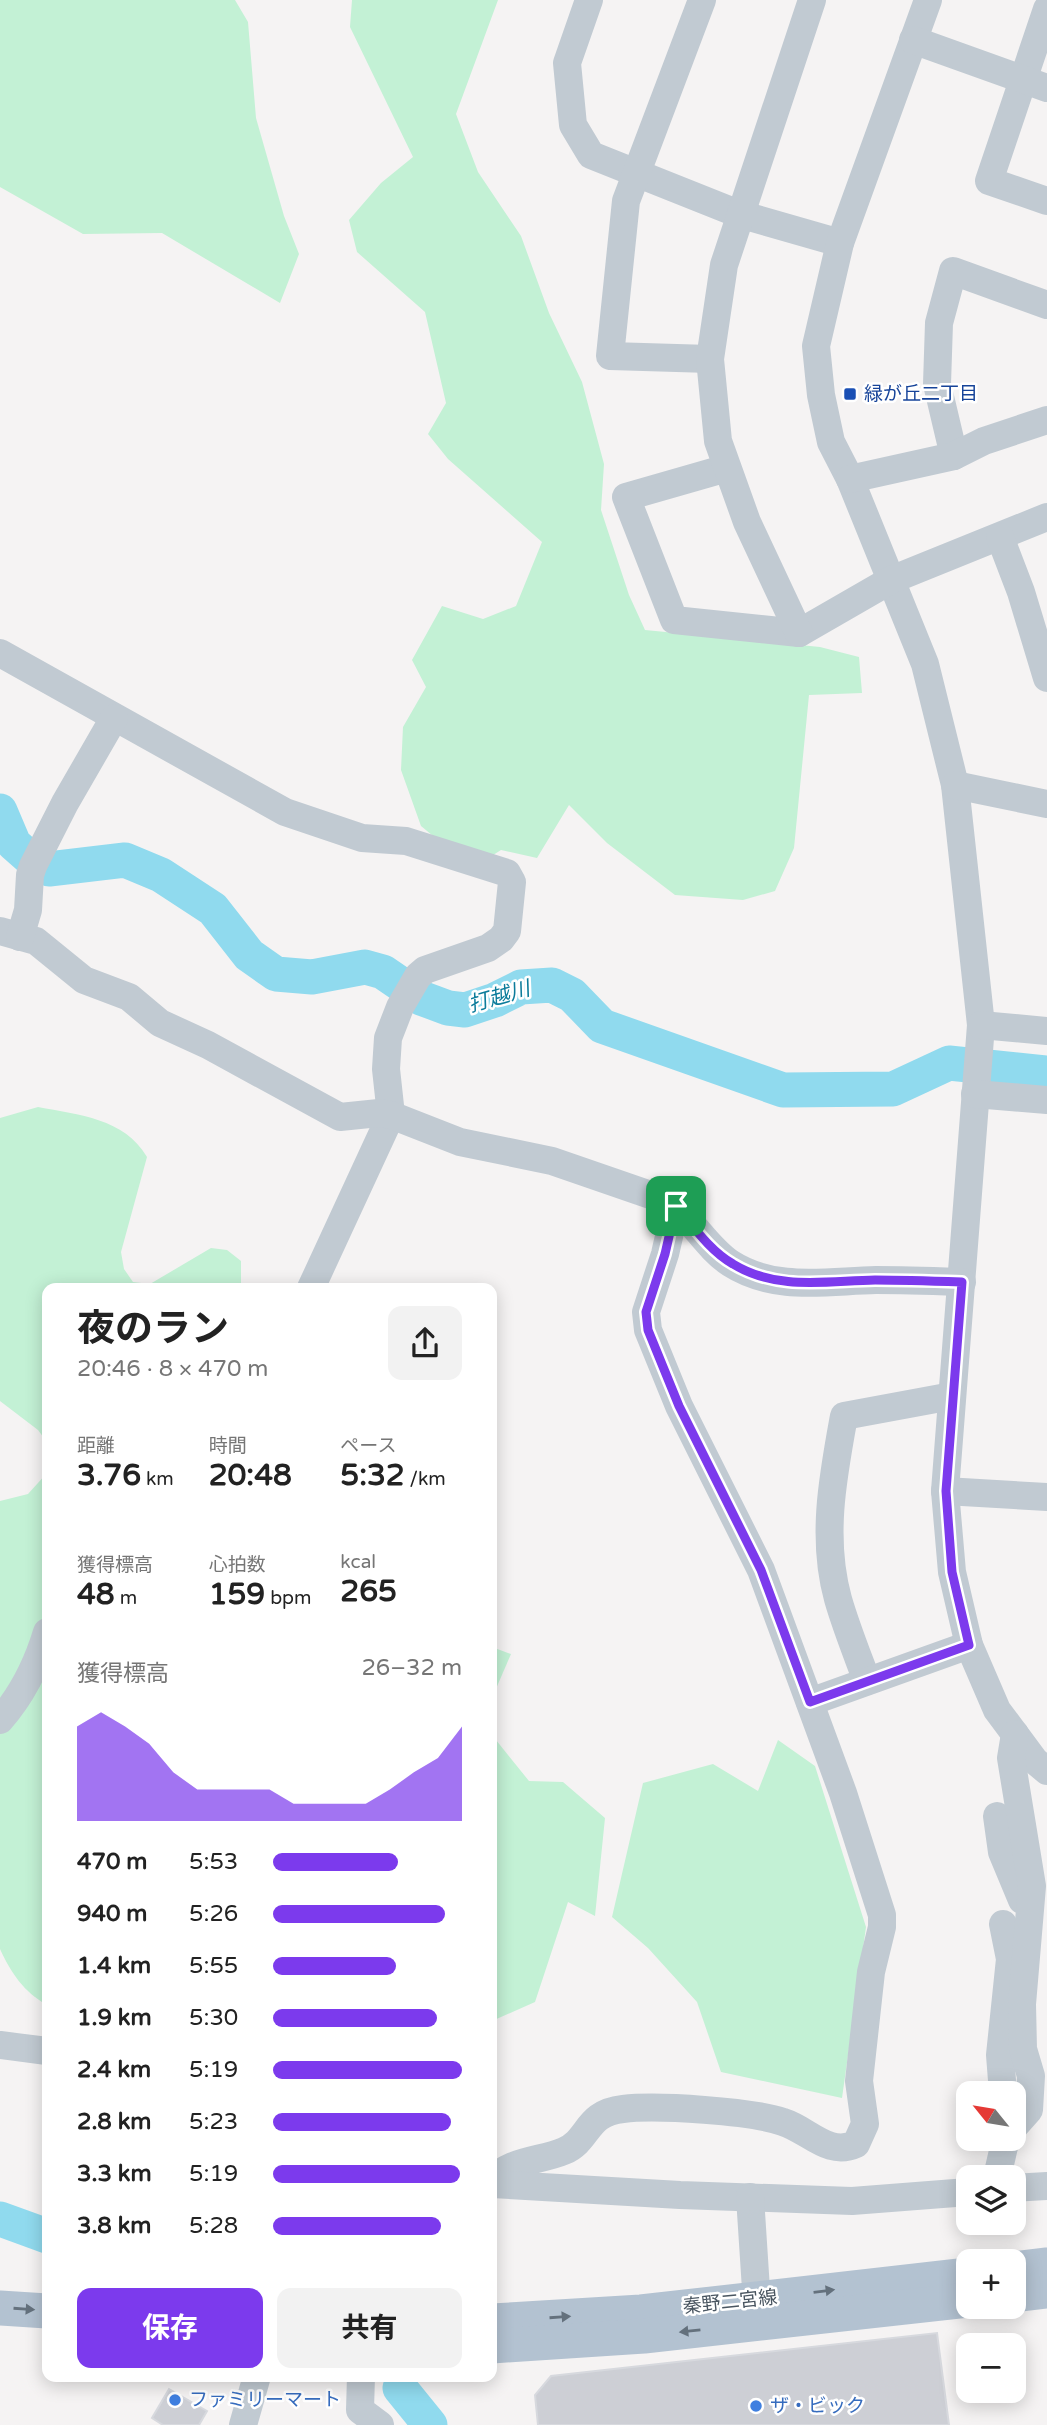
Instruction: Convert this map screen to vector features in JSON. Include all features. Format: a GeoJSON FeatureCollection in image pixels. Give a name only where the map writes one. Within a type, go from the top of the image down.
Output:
{"type":"FeatureCollection","features":[{"type":"Feature","properties":{"kind":"main road"},"geometry":{"type":"LineString","coordinates":[[1026,2267],[1047,2265]]}},
{"type":"Feature","properties":{"kind":"main road","name":"秦野二宮線"},"geometry":{"type":"LineString","coordinates":[[497,2346],[644,2336],[757,2312],[956,2276]]}},
{"type":"Feature","properties":{"kind":"main road"},"geometry":{"type":"LineString","coordinates":[[1026,2293],[1047,2291]]}},
{"type":"Feature","properties":{"kind":"main road","name":"秦野二宮線"},"geometry":{"type":"LineString","coordinates":[[497,2321],[641,2312],[757,2312],[956,2301]]}},
{"type":"Feature","properties":{"kind":"main road"},"geometry":{"type":"LineString","coordinates":[[0,2308],[42,2311]]}},
{"type":"Feature","properties":{"kind":"main road"},"geometry":{"type":"LineString","coordinates":[[0,2332],[42,2335]]}},
{"type":"Feature","properties":{"kind":"street"},"geometry":{"type":"LineString","coordinates":[[589,0],[567,63],[573,125],[591,155],[738,214],[840,243]]}},
{"type":"Feature","properties":{"kind":"street"},"geometry":{"type":"LineString","coordinates":[[702,0],[626,201],[610,356],[710,359]]}},
{"type":"Feature","properties":{"kind":"street"},"geometry":{"type":"LineString","coordinates":[[799,633],[747,522],[718,441],[710,359],[723,265],[812,0]]}},
{"type":"Feature","properties":{"kind":"street"},"geometry":{"type":"LineString","coordinates":[[928,0],[840,243],[816,346],[821,395],[831,442],[850,479],[925,664],[955,785],[980,1031],[946,1491],[952,1572],[969,1645],[997,1710],[1035,1761],[1047,1771]]}},
{"type":"Feature","properties":{"kind":"street"},"geometry":{"type":"LineString","coordinates":[[1047,9],[1035,84],[989,181],[1047,201]]}},
{"type":"Feature","properties":{"kind":"street"},"geometry":{"type":"LineString","coordinates":[[913,40],[1035,84]]}},
{"type":"Feature","properties":{"kind":"street"},"geometry":{"type":"LineString","coordinates":[[954,456],[937,384],[939,323],[953,271],[1047,305]]}},
{"type":"Feature","properties":{"kind":"street"},"geometry":{"type":"LineString","coordinates":[[850,479],[954,456],[984,441],[1047,420]]}},
{"type":"Feature","properties":{"kind":"street"},"geometry":{"type":"LineString","coordinates":[[727,468],[626,497],[674,620],[799,633],[891,580],[1047,517]]}},
{"type":"Feature","properties":{"kind":"street"},"geometry":{"type":"LineString","coordinates":[[1000,537],[1034,593],[1047,678]]}},
{"type":"Feature","properties":{"kind":"street"},"geometry":{"type":"LineString","coordinates":[[0,653],[285,812],[362,838],[406,841],[475,860],[507,873],[512,882],[507,931],[501,939],[488,948],[425,971],[418,976],[400,1006],[391,1028],[387,1049],[391,1115],[313,1283]]}},
{"type":"Feature","properties":{"kind":"street"},"geometry":{"type":"LineString","coordinates":[[114,718],[65,803],[33,866],[28,910],[10,934],[36,941],[84,980],[130,997],[160,1023],[230,1056],[340,1117],[379,1113],[391,1115],[460,1142],[552,1161],[653,1195],[676,1206],[719,1255],[764,1279],[805,1283],[874,1280],[962,1282]]}},
{"type":"Feature","properties":{"kind":"street"},"geometry":{"type":"LineString","coordinates":[[955,785],[1047,804]]}},
{"type":"Feature","properties":{"kind":"street"},"geometry":{"type":"LineString","coordinates":[[980,1031],[1047,1031]]}},
{"type":"Feature","properties":{"kind":"street"},"geometry":{"type":"LineString","coordinates":[[976,1088],[1047,1100]]}},
{"type":"Feature","properties":{"kind":"street"},"geometry":{"type":"LineString","coordinates":[[497,2176],[519,2164],[567,2150],[597,2117],[623,2109],[762,2117],[793,2125],[830,2147],[839,2149],[856,2144],[865,2124],[859,2081],[870,1972],[882,1927],[882,1915],[852,1818],[761,1570],[679,1406],[648,1330],[646,1312],[665,1254],[676,1206]]}},
{"type":"Feature","properties":{"kind":"street"},"geometry":{"type":"LineString","coordinates":[[867,1681],[838,1598],[830,1547],[831,1490],[844,1416],[951,1396]]}},
{"type":"Feature","properties":{"kind":"street"},"geometry":{"type":"LineString","coordinates":[[946,1491],[1047,1497]]}},
{"type":"Feature","properties":{"kind":"street"},"geometry":{"type":"LineString","coordinates":[[810,1702],[969,1645]]}},
{"type":"Feature","properties":{"kind":"street"},"geometry":{"type":"LineString","coordinates":[[0,1720],[20,1698],[42,1650]]}},
{"type":"Feature","properties":{"kind":"street"},"geometry":{"type":"LineString","coordinates":[[1015,1734],[1011,1758],[1032,1886],[1016,1924],[1023,2049],[1039,2076],[1026,2113]]}},
{"type":"Feature","properties":{"kind":"street"},"geometry":{"type":"LineString","coordinates":[[997,1816],[1002,1852],[1018,1886],[1000,2055],[1002,2081]]}},
{"type":"Feature","properties":{"kind":"street"},"geometry":{"type":"LineString","coordinates":[[0,2045],[42,2050]]}},
{"type":"Feature","properties":{"kind":"street"},"geometry":{"type":"LineString","coordinates":[[497,2183],[852,2201],[956,2193]]}},
{"type":"Feature","properties":{"kind":"street"},"geometry":{"type":"LineString","coordinates":[[1026,2187],[1047,2186]]}},
{"type":"Feature","properties":{"kind":"street"},"geometry":{"type":"LineString","coordinates":[[750,2197],[757,2312]]}},
{"type":"Feature","properties":{"kind":"street"},"geometry":{"type":"LineString","coordinates":[[243,2425],[255,2382]]}},
{"type":"Feature","properties":{"kind":"street"},"geometry":{"type":"LineString","coordinates":[[361,2382],[360,2410],[380,2425]]}},
{"type":"Feature","properties":{"kind":"green space"},"geometry":{"type":"Polygon","coordinates":[[[0,0],[235,0],[248,22],[256,118],[284,216],[299,254],[280,303],[162,233],[83,234],[0,187],[0,0]]]}},
{"type":"Feature","properties":{"kind":"green space"},"geometry":{"type":"Polygon","coordinates":[[[352,0],[498,0],[456,114],[478,172],[521,236],[549,313],[582,382],[604,464],[601,510],[629,595],[645,630],[820,647],[859,657],[862,693],[809,695],[794,848],[775,891],[743,900],[675,895],[607,843],[569,805],[537,858],[501,850],[490,857],[450,850],[421,826],[401,770],[403,727],[426,687],[412,660],[442,606],[483,619],[516,606],[542,542],[448,459],[428,434],[446,403],[425,312],[357,252],[349,220],[381,183],[413,157],[350,27],[352,0]]]}},
{"type":"Feature","properties":{"kind":"green space"},"geometry":{"type":"Polygon","coordinates":[[[38,1107],[84,1116],[113,1126],[126,1134],[147,1157],[121,1252],[124,1269],[133,1282],[142,1283],[42,1283],[42,1435],[0,1401],[0,1118],[38,1107]]]}},
{"type":"Feature","properties":{"kind":"green space"},"geometry":{"type":"Polygon","coordinates":[[[211,1248],[227,1250],[241,1261],[241,1283],[152,1283],[211,1248]]]}},
{"type":"Feature","properties":{"kind":"green space"},"geometry":{"type":"Polygon","coordinates":[[[42,1479],[42,2001],[19,1981],[0,1949],[0,1501],[28,1494],[42,1479]]]}},
{"type":"Feature","properties":{"kind":"green space"},"geometry":{"type":"Polygon","coordinates":[[[497,1649],[511,1654],[497,1686],[497,1649]]]}},
{"type":"Feature","properties":{"kind":"green space"},"geometry":{"type":"Polygon","coordinates":[[[778,1740],[815,1766],[866,1927],[842,2098],[721,2072],[697,2002],[648,1948],[612,1917],[643,1783],[713,1764],[758,1791],[778,1740]]]}},
{"type":"Feature","properties":{"kind":"green space"},"geometry":{"type":"Polygon","coordinates":[[[497,1741],[529,1781],[563,1782],[605,1818],[595,1916],[568,1902],[535,2002],[497,2019],[497,1741]]]}},
{"type":"Feature","properties":{"kind":"building"},"geometry":{"type":"Polygon","coordinates":[[[937,2333],[949,2425],[538,2425],[535,2395],[551,2376],[937,2333]]]}},
{"type":"Feature","properties":{"kind":"building","name":"ファミリーマート"},"geometry":{"type":"Polygon","coordinates":[[[169,2389],[207,2411],[199,2425],[163,2425],[152,2418],[169,2389]]]}},
{"type":"Feature","properties":{"kind":"waterway","name":"打越川"},"geometry":{"type":"LineString","coordinates":[[0,811],[14,844],[31,859],[49,869],[125,860],[161,875],[213,909],[249,955],[276,974],[312,977],[365,967],[383,972],[421,998],[448,1008],[465,1010],[495,1000],[521,987],[552,985],[572,995],[602,1026],[783,1090],[893,1089],[949,1063],[1047,1073]]}},
{"type":"Feature","properties":{"kind":"waterway"},"geometry":{"type":"LineString","coordinates":[[0,2219],[42,2234]]}},
{"type":"Feature","properties":{"kind":"waterway"},"geometry":{"type":"LineString","coordinates":[[400,2388],[430,2425]]}},
{"type":"Feature","properties":{"kind":"place","name":"緑が丘二丁目"},"geometry":{"type":"Point","coordinates":[850,394]}},
{"type":"Feature","properties":{"kind":"place","name":"ファミリーマート"},"geometry":{"type":"Point","coordinates":[175,2400]}},
{"type":"Feature","properties":{"kind":"place","name":"ザ・ビック"},"geometry":{"type":"Point","coordinates":[756,2406]}},
{"type":"Feature","properties":{"kind":"route"},"geometry":{"type":"LineString","coordinates":[[676,1206],[719,1255],[764,1279],[805,1283],[874,1280],[962,1282],[951,1396],[946,1491],[952,1572],[969,1645],[810,1702],[761,1570],[679,1406],[648,1330],[646,1312],[665,1254],[676,1206]]}}]}
